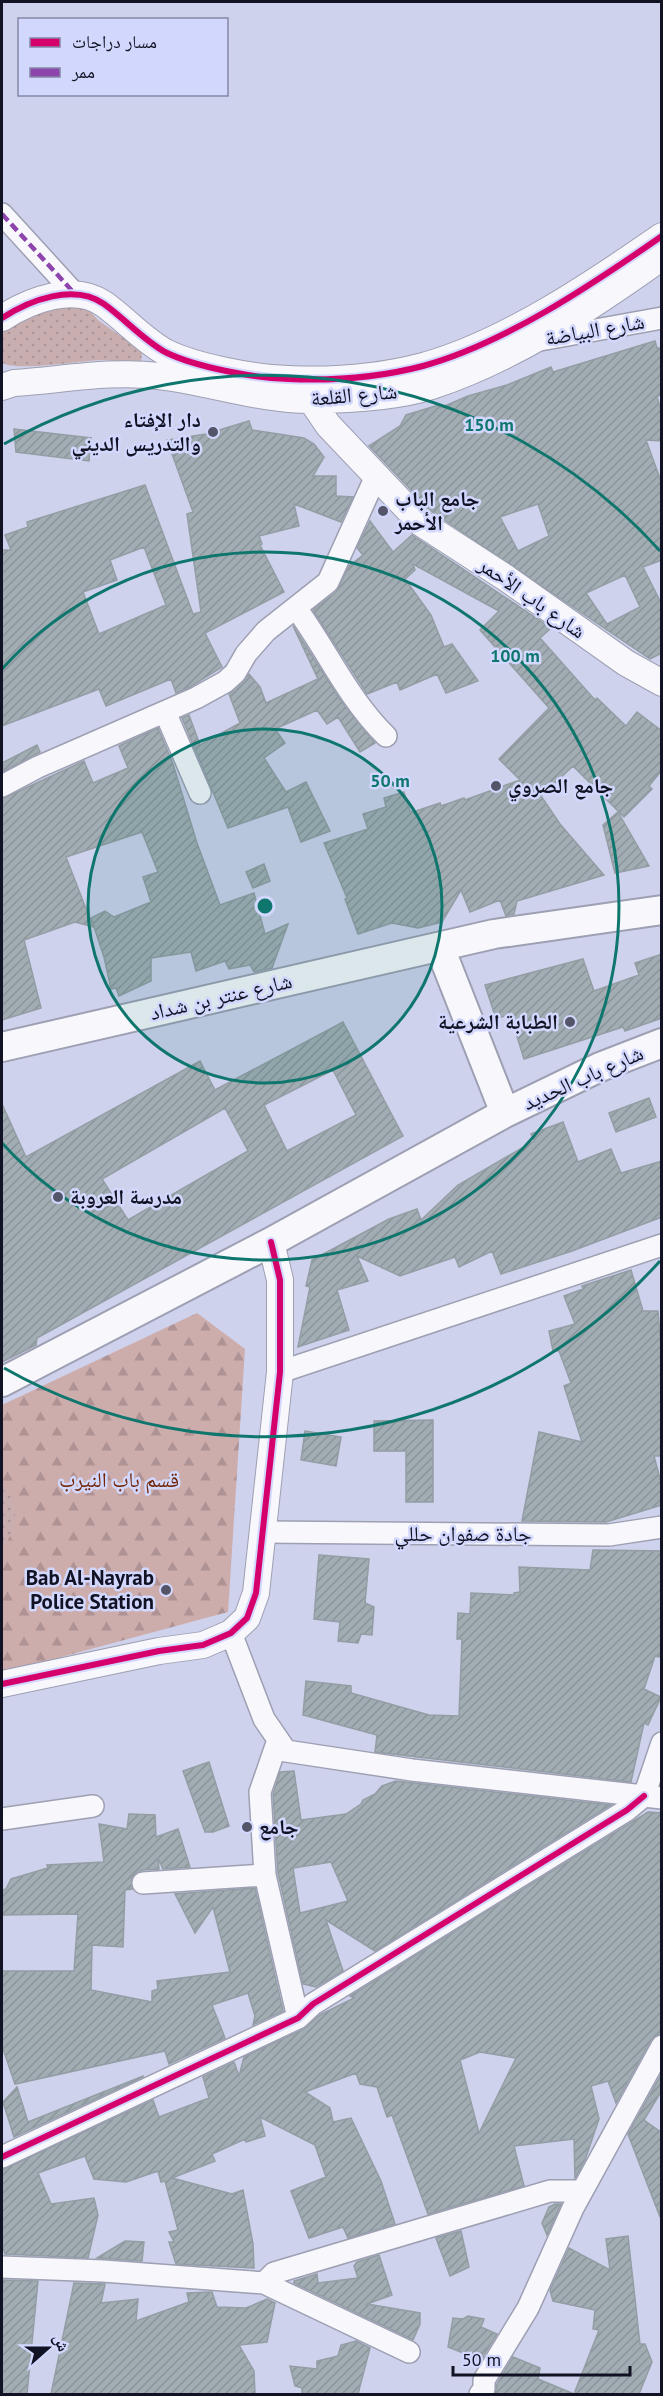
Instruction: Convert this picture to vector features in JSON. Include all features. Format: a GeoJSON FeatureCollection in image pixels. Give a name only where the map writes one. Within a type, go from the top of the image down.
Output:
{"type":"FeatureCollection","features":[{"type":"Feature","properties":{"kind":"main road","name":"شارع عنتر بن شداد"},"geometry":{"type":"LineString","coordinates":[[2,1047],[494,934],[662,910]]}},
{"type":"Feature","properties":{"kind":"main road"},"geometry":{"type":"LineString","coordinates":[[440,948],[505,1113]]}},
{"type":"Feature","properties":{"kind":"main road","name":"شارع باب الحديد"},"geometry":{"type":"LineString","coordinates":[[2,1382],[271,1242],[505,1113],[600,1066],[662,1043]]}},
{"type":"Feature","properties":{"kind":"street"},"geometry":{"type":"LineString","coordinates":[[2,214],[75,294],[104,304],[161,364],[289,380],[340,378],[423,366],[460,354],[508,331],[662,236]]}},
{"type":"Feature","properties":{"kind":"street","name":"شارع القلعة"},"geometry":{"type":"LineString","coordinates":[[6,383],[121,374],[161,364],[255,396],[311,400],[380,396],[431,386],[487,363],[528,342],[662,257]]}},
{"type":"Feature","properties":{"kind":"street"},"geometry":{"type":"LineString","coordinates":[[2,318],[42,300],[75,294]]}},
{"type":"Feature","properties":{"kind":"street","name":"شارع البياضة"},"geometry":{"type":"LineString","coordinates":[[528,342],[662,318]]}},
{"type":"Feature","properties":{"kind":"street","name":"شارع باب الأحمر"},"geometry":{"type":"LineString","coordinates":[[311,400],[328,425],[421,523],[506,578],[626,663],[662,683]]}},
{"type":"Feature","properties":{"kind":"street"},"geometry":{"type":"LineString","coordinates":[[2,786],[38,767],[165,712],[225,682],[235,673],[246,654],[266,631],[328,582],[376,476]]}},
{"type":"Feature","properties":{"kind":"street"},"geometry":{"type":"LineString","coordinates":[[296,608],[373,724],[386,736]]}},
{"type":"Feature","properties":{"kind":"street"},"geometry":{"type":"LineString","coordinates":[[165,712],[200,793]]}},
{"type":"Feature","properties":{"kind":"street"},"geometry":{"type":"LineString","coordinates":[[2,1684],[159,1651],[202,1645],[231,1634],[247,1618],[256,1593],[280,1372],[280,1280],[271,1242]]}},
{"type":"Feature","properties":{"kind":"street"},"geometry":{"type":"LineString","coordinates":[[280,1372],[662,1245]]}},
{"type":"Feature","properties":{"kind":"street","name":"جادة صفوان حللي"},"geometry":{"type":"LineString","coordinates":[[264,1532],[609,1535],[662,1527]]}},
{"type":"Feature","properties":{"kind":"street"},"geometry":{"type":"LineString","coordinates":[[231,1634],[264,1719],[286,1750],[389,1766],[653,1797]]}},
{"type":"Feature","properties":{"kind":"street"},"geometry":{"type":"LineString","coordinates":[[278,1740],[260,1792],[266,1875],[298,2018]]}},
{"type":"Feature","properties":{"kind":"street"},"geometry":{"type":"LineString","coordinates":[[2,2157],[298,2018],[313,2004],[653,1797],[662,1743]]}},
{"type":"Feature","properties":{"kind":"street"},"geometry":{"type":"LineString","coordinates":[[2,1819],[93,1806]]}},
{"type":"Feature","properties":{"kind":"street"},"geometry":{"type":"LineString","coordinates":[[143,1883],[266,1875]]}},
{"type":"Feature","properties":{"kind":"street"},"geometry":{"type":"LineString","coordinates":[[487,2393],[484,2379],[528,2308],[582,2191],[662,2046]]}},
{"type":"Feature","properties":{"kind":"street"},"geometry":{"type":"LineString","coordinates":[[264,2283],[274,2273],[550,2191],[582,2191]]}},
{"type":"Feature","properties":{"kind":"street"},"geometry":{"type":"LineString","coordinates":[[2,2267],[103,2271],[264,2283],[409,2352]]}},
{"type":"Feature","properties":{"kind":"green space","name":"قسم باب النيرب"},"geometry":{"type":"Polygon","coordinates":[[[197,1313],[245,1349],[228,1612],[2,1673],[2,1405],[197,1313]]]}},
{"type":"Feature","properties":{"kind":"shaded area"},"geometry":{"type":"Polygon","coordinates":[[[58,304],[87,308],[98,320],[139,349],[142,353],[141,362],[132,365],[110,360],[94,360],[22,366],[2,363],[2,330],[58,304]]]}},
{"type":"Feature","properties":{"kind":"shaded area"},"geometry":{"type":"Polygon","coordinates":[[[2,1482],[12,1499],[15,1516],[12,1532],[2,1549],[2,1482]]]}},
{"type":"Feature","properties":{"kind":"building"},"geometry":{"type":"Polygon","coordinates":[[[655,341],[657,348],[662,348],[662,393],[657,397],[662,413],[662,441],[646,440],[662,484],[662,560],[643,567],[662,605],[662,653],[650,659],[431,511],[369,446],[400,426],[406,415],[439,405],[440,408],[551,367],[553,372],[655,341]],[[538,504],[500,517],[518,551],[549,536],[538,504]],[[625,575],[586,593],[607,624],[640,607],[625,575]]]}},
{"type":"Feature","properties":{"kind":"building"},"geometry":{"type":"Polygon","coordinates":[[[249,421],[252,430],[304,438],[314,444],[324,457],[313,476],[336,476],[336,496],[353,497],[341,522],[294,504],[299,526],[259,536],[262,544],[260,545],[284,592],[205,633],[222,667],[190,687],[176,693],[171,679],[106,706],[99,689],[2,726],[2,550],[11,550],[5,535],[28,527],[27,522],[145,485],[193,614],[201,612],[187,514],[193,512],[167,440],[206,434],[249,421]],[[144,547],[110,560],[117,580],[83,592],[99,634],[166,605],[144,547]]]}},
{"type":"Feature","properties":{"kind":"building"},"geometry":{"type":"Polygon","coordinates":[[[14,429],[91,438],[89,461],[16,452],[14,429]]]}},
{"type":"Feature","properties":{"kind":"building"},"geometry":{"type":"Polygon","coordinates":[[[370,521],[393,552],[412,535],[551,628],[540,638],[595,700],[597,698],[626,726],[637,712],[662,731],[662,770],[649,786],[652,789],[624,817],[573,766],[541,796],[560,824],[604,875],[517,901],[514,914],[506,916],[500,900],[470,912],[461,890],[442,922],[418,928],[392,923],[358,934],[345,899],[347,898],[324,843],[368,829],[363,814],[386,807],[384,798],[404,792],[410,811],[413,812],[440,803],[441,806],[464,798],[465,800],[520,780],[499,759],[549,708],[480,630],[499,611],[413,564],[415,570],[405,579],[431,615],[444,647],[452,644],[478,681],[446,693],[437,674],[400,690],[397,682],[367,694],[313,610],[336,592],[349,566],[363,555],[357,548],[370,521]]]}},
{"type":"Feature","properties":{"kind":"building"},"geometry":{"type":"Polygon","coordinates":[[[293,626],[339,698],[375,743],[360,752],[338,717],[327,724],[317,710],[275,729],[285,743],[264,758],[286,792],[306,782],[330,831],[301,842],[288,807],[228,828],[182,718],[189,715],[200,745],[240,723],[229,694],[249,674],[260,687],[266,703],[318,679],[293,626]]]}},
{"type":"Feature","properties":{"kind":"building"},"geometry":{"type":"Polygon","coordinates":[[[158,728],[173,764],[197,843],[220,905],[254,893],[265,934],[288,924],[272,968],[254,972],[250,965],[229,969],[225,961],[196,971],[191,952],[151,958],[151,981],[119,996],[116,988],[111,989],[104,957],[91,918],[105,911],[114,917],[151,902],[143,877],[158,872],[142,832],[66,857],[93,927],[75,922],[24,940],[41,1008],[2,1020],[2,799],[84,761],[93,783],[128,768],[119,746],[158,728]]]}},
{"type":"Feature","properties":{"kind":"building"},"geometry":{"type":"Polygon","coordinates":[[[37,745],[40,752],[2,772],[2,763],[37,745]]]}},
{"type":"Feature","properties":{"kind":"building"},"geometry":{"type":"Polygon","coordinates":[[[618,812],[649,866],[615,873],[603,825],[618,812]]]}},
{"type":"Feature","properties":{"kind":"building"},"geometry":{"type":"Polygon","coordinates":[[[264,864],[270,881],[253,888],[246,872],[264,864]]]}},
{"type":"Feature","properties":{"kind":"building"},"geometry":{"type":"Polygon","coordinates":[[[662,954],[662,1018],[625,1031],[623,1027],[524,1059],[510,1014],[496,1019],[485,985],[583,959],[594,991],[639,975],[635,963],[662,954]]]}},
{"type":"Feature","properties":{"kind":"building","name":"مدرسة العروبة"},"geometry":{"type":"Polygon","coordinates":[[[343,1022],[403,1136],[37,1338],[36,1345],[2,1362],[2,1104],[26,1157],[200,1061],[215,1090],[343,1022]],[[333,1070],[264,1105],[287,1151],[356,1115],[333,1070]],[[225,1108],[102,1179],[128,1220],[248,1151],[225,1108]]]}},
{"type":"Feature","properties":{"kind":"building"},"geometry":{"type":"Polygon","coordinates":[[[649,1098],[656,1117],[616,1132],[609,1113],[649,1098]]]}},
{"type":"Feature","properties":{"kind":"building"},"geometry":{"type":"Polygon","coordinates":[[[563,1122],[578,1162],[611,1149],[621,1173],[662,1161],[662,1217],[572,1251],[501,1274],[492,1251],[459,1267],[455,1257],[400,1276],[357,1256],[368,1281],[337,1290],[349,1330],[298,1347],[310,1287],[306,1286],[312,1260],[389,1219],[417,1209],[421,1220],[458,1185],[534,1141],[531,1134],[563,1122]]]}},
{"type":"Feature","properties":{"kind":"building"},"geometry":{"type":"Polygon","coordinates":[[[631,1270],[643,1311],[658,1311],[662,1360],[662,1456],[654,1456],[662,1486],[662,1505],[606,1522],[522,1521],[539,1432],[582,1442],[564,1386],[571,1383],[559,1351],[553,1351],[549,1331],[575,1324],[564,1296],[583,1289],[582,1286],[631,1270]]]}},
{"type":"Feature","properties":{"kind":"building"},"geometry":{"type":"Polygon","coordinates":[[[433,1420],[433,1502],[406,1502],[406,1451],[374,1451],[374,1421],[433,1420]]]}},
{"type":"Feature","properties":{"kind":"building"},"geometry":{"type":"Polygon","coordinates":[[[305,1431],[341,1437],[336,1466],[301,1460],[305,1431]]]}},
{"type":"Feature","properties":{"kind":"building"},"geometry":{"type":"Polygon","coordinates":[[[593,1550],[662,1551],[662,1648],[659,1657],[655,1656],[644,1689],[661,1697],[648,1725],[644,1723],[631,1782],[375,1752],[377,1735],[303,1715],[306,1681],[351,1686],[351,1693],[429,1715],[459,1716],[462,1639],[457,1639],[458,1613],[470,1614],[471,1593],[514,1595],[520,1592],[519,1567],[590,1570],[593,1550]]]}},
{"type":"Feature","properties":{"kind":"building"},"geometry":{"type":"Polygon","coordinates":[[[319,1555],[369,1559],[365,1603],[374,1607],[372,1635],[361,1634],[358,1643],[338,1641],[340,1622],[314,1619],[319,1555]]]}},
{"type":"Feature","properties":{"kind":"building"},"geometry":{"type":"Polygon","coordinates":[[[209,1762],[229,1826],[213,1832],[205,1832],[183,1771],[209,1762]]]}},
{"type":"Feature","properties":{"kind":"building"},"geometry":{"type":"Polygon","coordinates":[[[294,1771],[301,1820],[346,1814],[361,1804],[363,1800],[375,1794],[382,1786],[396,1781],[611,1805],[375,1951],[326,1920],[343,1971],[316,1987],[303,1984],[278,1873],[273,1794],[280,1772],[294,1771]],[[331,1862],[293,1868],[300,1913],[348,1901],[331,1862]]]}},
{"type":"Feature","properties":{"kind":"building"},"geometry":{"type":"Polygon","coordinates":[[[648,1812],[662,1813],[662,2033],[651,2040],[616,2103],[608,2081],[591,2086],[599,2119],[585,2160],[575,2178],[574,2139],[514,2146],[524,2186],[428,2214],[392,2115],[387,2117],[377,2087],[360,2084],[356,2073],[305,2092],[330,2108],[333,2122],[351,2118],[381,2181],[395,2224],[348,2238],[343,2227],[309,2238],[291,2191],[326,2177],[315,2145],[260,2117],[265,2136],[246,2142],[245,2139],[212,2154],[215,2161],[172,2178],[232,2194],[243,2190],[253,2244],[254,2268],[176,2264],[169,2242],[174,2242],[169,2232],[178,2230],[165,2181],[161,2182],[158,2171],[126,2182],[94,2179],[85,2156],[38,2173],[51,2204],[94,2198],[98,2215],[88,2258],[5,2254],[2,2245],[2,2170],[153,2100],[159,2117],[209,2098],[203,2077],[234,2062],[239,2076],[244,2057],[304,2029],[320,2015],[354,1998],[350,1996],[648,1812]],[[480,2052],[460,2060],[479,2133],[516,2058],[480,2052]]]}},
{"type":"Feature","properties":{"kind":"building"},"geometry":{"type":"Polygon","coordinates":[[[129,1814],[155,1815],[156,1837],[178,1829],[190,1867],[163,1869],[158,1858],[159,1869],[142,1870],[132,1877],[132,1889],[125,1890],[123,1947],[92,1945],[91,1990],[152,2002],[152,1991],[158,1989],[157,1981],[230,1972],[213,1907],[195,1933],[175,1894],[255,1888],[283,2011],[253,2025],[255,2016],[248,1993],[212,2005],[225,2038],[169,2064],[165,2051],[15,2084],[2,2046],[2,1971],[74,1971],[78,1914],[2,1915],[2,1890],[6,1889],[11,1879],[48,1868],[47,1865],[104,1862],[99,1824],[127,1829],[129,1814]]]}},
{"type":"Feature","properties":{"kind":"building"},"geometry":{"type":"Polygon","coordinates":[[[662,2073],[662,2090],[644,2120],[662,2133],[660,2217],[628,2134],[662,2073]]]}},
{"type":"Feature","properties":{"kind":"building"},"geometry":{"type":"Polygon","coordinates":[[[143,2076],[14,2137],[3,2102],[17,2087],[28,2122],[143,2076]]]}},
{"type":"Feature","properties":{"kind":"building"},"geometry":{"type":"Polygon","coordinates":[[[561,2204],[547,2235],[542,2223],[549,2207],[561,2204]]]}},
{"type":"Feature","properties":{"kind":"building"},"geometry":{"type":"Polygon","coordinates":[[[461,2231],[469,2267],[450,2276],[436,2238],[461,2231]]]}},
{"type":"Feature","properties":{"kind":"building"},"geometry":{"type":"Polygon","coordinates":[[[628,2236],[640,2344],[645,2344],[652,2362],[639,2394],[574,2394],[599,2330],[593,2329],[595,2310],[553,2301],[550,2290],[569,2248],[610,2270],[606,2239],[628,2236]]]}},
{"type":"Feature","properties":{"kind":"building"},"geometry":{"type":"Polygon","coordinates":[[[125,2241],[144,2242],[142,2261],[97,2258],[125,2241]]]}},
{"type":"Feature","properties":{"kind":"building"},"geometry":{"type":"Polygon","coordinates":[[[379,2255],[392,2295],[367,2304],[420,2313],[420,2324],[413,2340],[294,2283],[294,2281],[317,2274],[318,2283],[358,2278],[354,2266],[357,2262],[379,2255]]]}},
{"type":"Feature","properties":{"kind":"building"},"geometry":{"type":"Polygon","coordinates":[[[2,2280],[38,2281],[27,2394],[2,2394],[2,2280]]]}},
{"type":"Feature","properties":{"kind":"building"},"geometry":{"type":"Polygon","coordinates":[[[74,2283],[105,2284],[101,2303],[138,2299],[136,2321],[189,2302],[187,2293],[212,2292],[217,2307],[246,2308],[267,2299],[275,2303],[267,2342],[239,2345],[254,2371],[255,2394],[51,2394],[74,2283]]]}},
{"type":"Feature","properties":{"kind":"building"},"geometry":{"type":"Polygon","coordinates":[[[468,2316],[484,2319],[481,2327],[497,2334],[481,2360],[448,2347],[453,2318],[463,2319],[468,2316]]]}},
{"type":"Feature","properties":{"kind":"building"},"geometry":{"type":"Polygon","coordinates":[[[356,2341],[370,2348],[358,2394],[302,2394],[302,2388],[295,2386],[290,2366],[317,2369],[317,2361],[338,2356],[341,2345],[356,2341]]]}},
{"type":"Feature","properties":{"kind":"building"},"geometry":{"type":"Polygon","coordinates":[[[513,2357],[540,2368],[538,2379],[574,2394],[495,2394],[497,2384],[513,2357]]]}},
{"type":"Feature","properties":{"kind":"marked path"},"geometry":{"type":"LineString","coordinates":[[2,214],[75,294]]}},
{"type":"Feature","properties":{"kind":"cycle path"},"geometry":{"type":"LineString","coordinates":[[2,318],[26,305],[52,296],[79,295],[104,304],[165,352],[208,367],[242,374],[288,379],[339,379],[373,375],[423,366],[485,343],[547,311],[662,236]]}},
{"type":"Feature","properties":{"kind":"cycle path"},"geometry":{"type":"LineString","coordinates":[[2,1684],[159,1651],[203,1645],[231,1633],[247,1618],[256,1593],[280,1372],[280,1280],[271,1242]]}},
{"type":"Feature","properties":{"kind":"cycle path"},"geometry":{"type":"LineString","coordinates":[[2,2157],[298,2018],[313,2004],[627,1810],[644,1796]]}},
{"type":"Feature","properties":{"kind":"place","name":"دار الإفتاء والتدريس الديني"},"geometry":{"type":"Point","coordinates":[213,432]}},
{"type":"Feature","properties":{"kind":"place","name":"جامع الباب الأحمر"},"geometry":{"type":"Point","coordinates":[383,511]}},
{"type":"Feature","properties":{"kind":"place","name":"جامع الصروي"},"geometry":{"type":"Point","coordinates":[496,786]}},
{"type":"Feature","properties":{"kind":"place","name":"الطبابة الشرعية"},"geometry":{"type":"Point","coordinates":[570,1022]}},
{"type":"Feature","properties":{"kind":"place","name":"مدرسة العروبة"},"geometry":{"type":"Point","coordinates":[58,1197]}},
{"type":"Feature","properties":{"kind":"place","name":"Bab Al-Nayrab Police Station"},"geometry":{"type":"Point","coordinates":[166,1590]}},
{"type":"Feature","properties":{"kind":"place","name":"جامع"},"geometry":{"type":"Point","coordinates":[247,1827]}}]}
